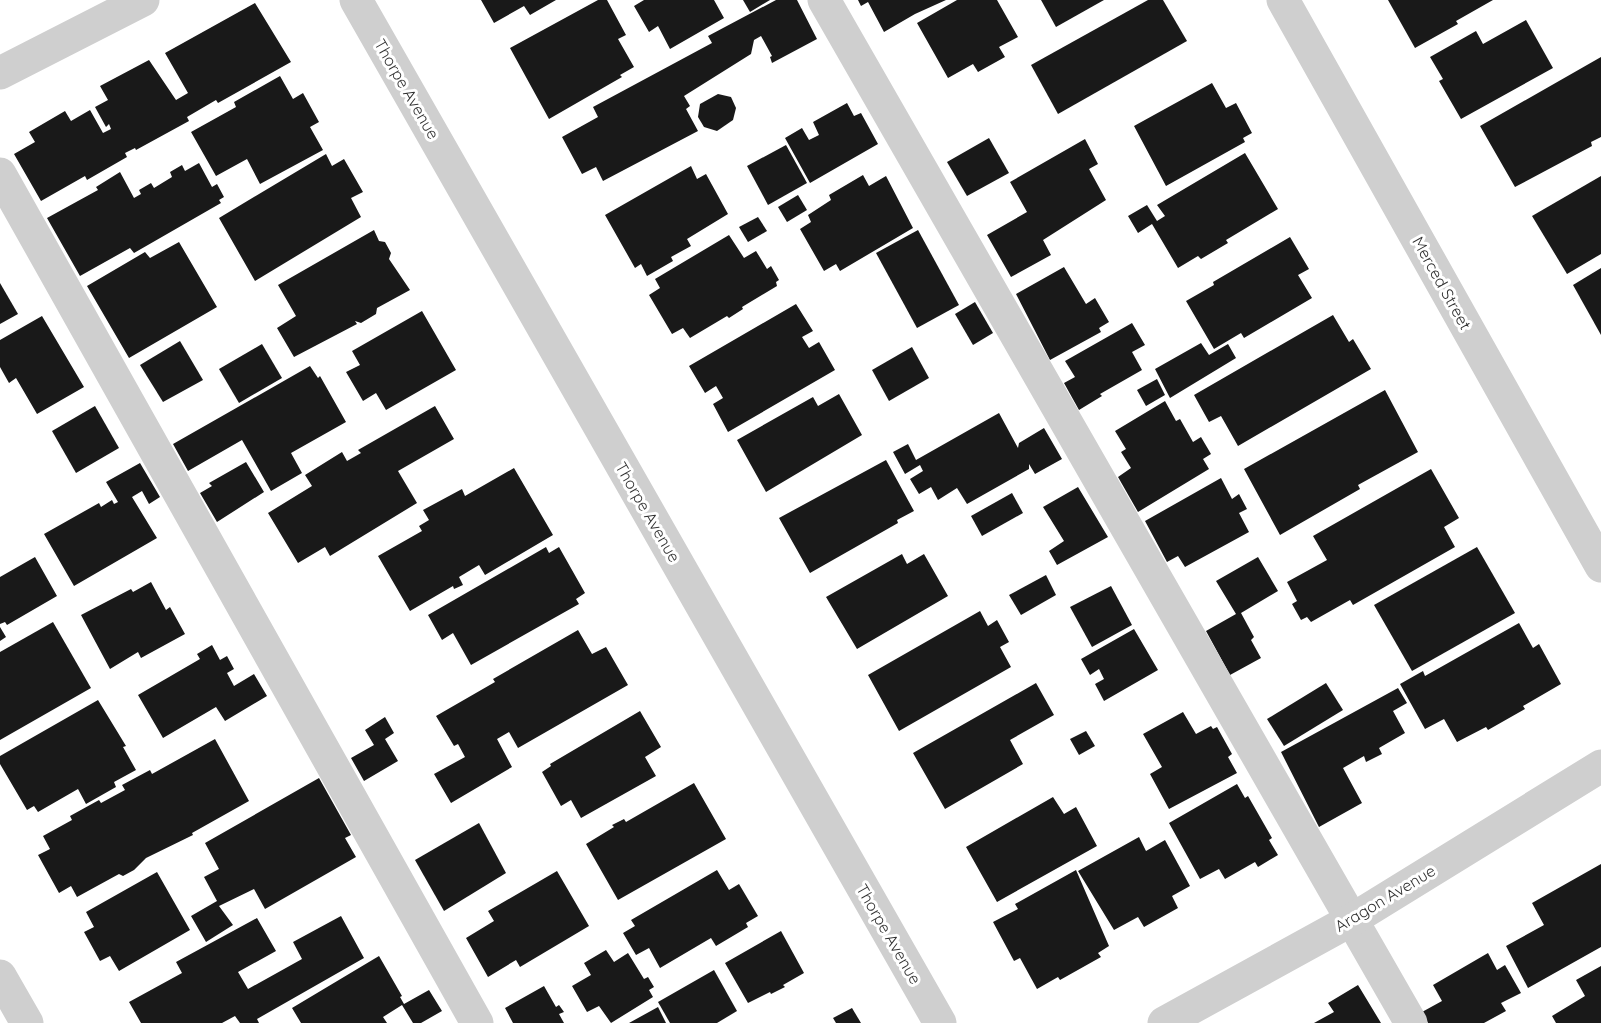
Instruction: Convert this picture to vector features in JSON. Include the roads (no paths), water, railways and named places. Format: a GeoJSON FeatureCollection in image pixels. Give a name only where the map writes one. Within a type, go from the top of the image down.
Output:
{"type":"FeatureCollection","features":[{"type":"Feature","properties":{"kind":"street"},"geometry":{"type":"LineString","coordinates":[[0,73],[143,0]]}},
{"type":"Feature","properties":{"kind":"street","name":"Thorpe Avenue"},"geometry":{"type":"LineString","coordinates":[[356,0],[940,1023]]}},
{"type":"Feature","properties":{"kind":"street"},"geometry":{"type":"LineString","coordinates":[[824,0],[1411,1023]]}},
{"type":"Feature","properties":{"kind":"street","name":"Merced Street"},"geometry":{"type":"LineString","coordinates":[[1283,0],[1601,566]]}},
{"type":"Feature","properties":{"kind":"street"},"geometry":{"type":"LineString","coordinates":[[0,174],[477,1023]]}},
{"type":"Feature","properties":{"kind":"street","name":"Aragon Avenue"},"geometry":{"type":"LineString","coordinates":[[1164,1023],[1353,919],[1601,766]]}},
{"type":"Feature","properties":{"kind":"street"},"geometry":{"type":"LineString","coordinates":[[0,976],[27,1023]]}}]}
